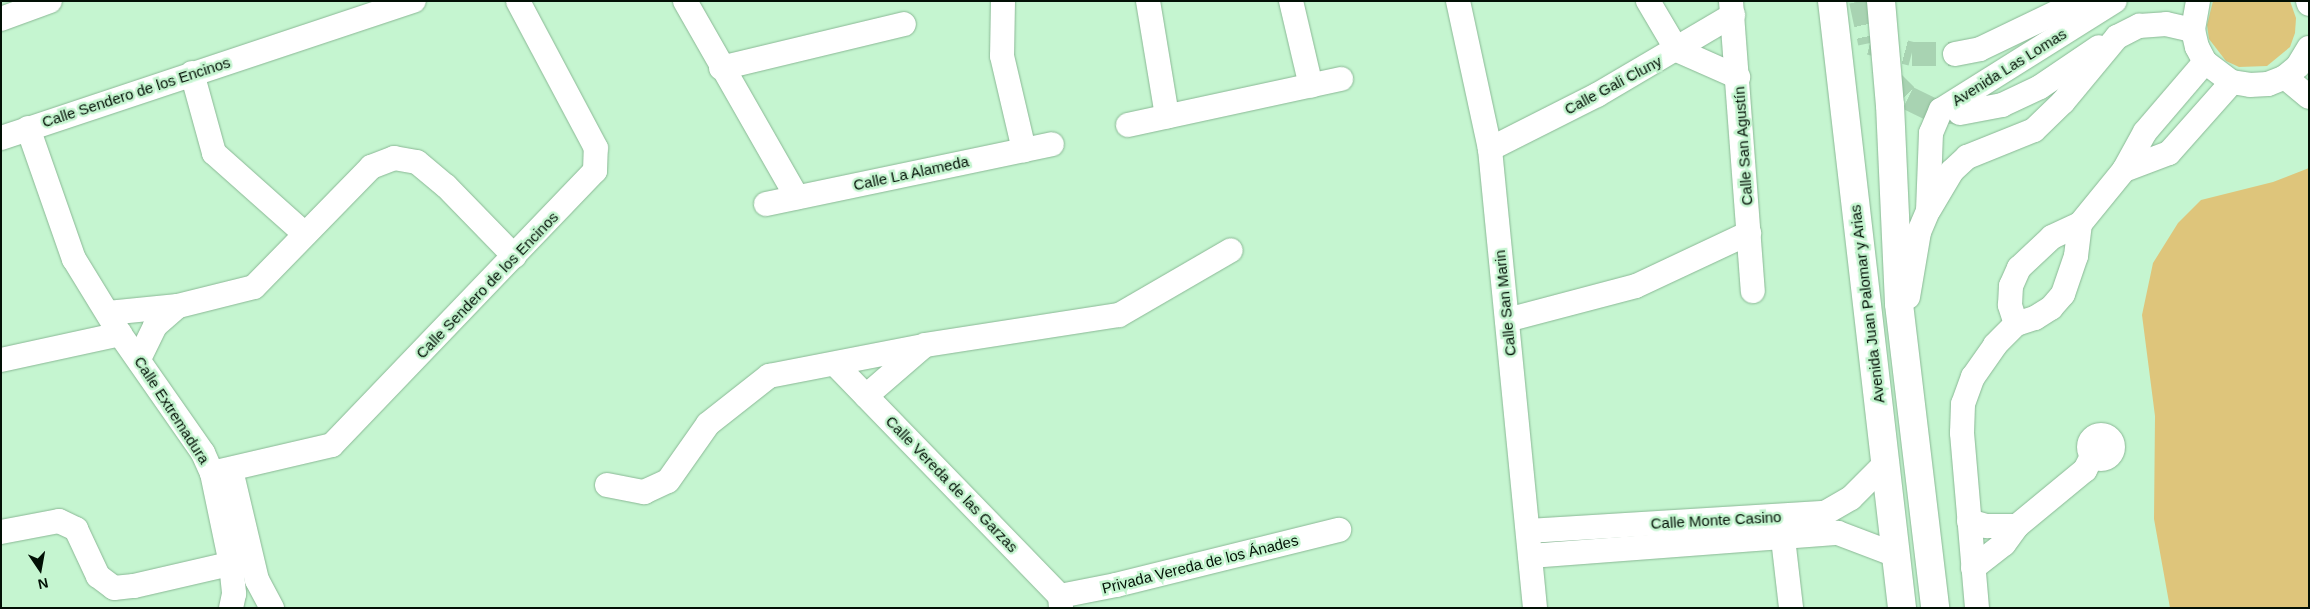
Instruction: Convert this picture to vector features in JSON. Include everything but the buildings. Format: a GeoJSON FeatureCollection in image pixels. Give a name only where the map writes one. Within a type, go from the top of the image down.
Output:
{"type":"FeatureCollection","features":[{"type":"Feature","properties":{"kind":"main road","name":"Avenida Juan Palomar y Arias"},"geometry":{"type":"LineString","coordinates":[[1832,1],[1902,608]]}},
{"type":"Feature","properties":{"kind":"main road","name":"Avenida Juan Palomar y Arias"},"geometry":{"type":"LineString","coordinates":[[1881,1],[1890,105],[1904,353],[1935,608]]}},
{"type":"Feature","properties":{"kind":"street"},"geometry":{"type":"LineString","coordinates":[[1,20],[50,1]]}},
{"type":"Feature","properties":{"kind":"street","name":"Calle Sendero de los Encinos"},"geometry":{"type":"LineString","coordinates":[[1,138],[192,73],[414,1]]}},
{"type":"Feature","properties":{"kind":"street","name":"Calle Sendero de los Encinos"},"geometry":{"type":"LineString","coordinates":[[222,471],[332,445],[595,171],[596,148],[518,1]]}},
{"type":"Feature","properties":{"kind":"street"},"geometry":{"type":"LineString","coordinates":[[685,1],[721,68],[798,197]]}},
{"type":"Feature","properties":{"kind":"street"},"geometry":{"type":"LineString","coordinates":[[1002,1],[1002,56],[1024,150]]}},
{"type":"Feature","properties":{"kind":"street"},"geometry":{"type":"LineString","coordinates":[[1148,1],[1167,116]]}},
{"type":"Feature","properties":{"kind":"street"},"geometry":{"type":"LineString","coordinates":[[1291,1],[1311,86]]}},
{"type":"Feature","properties":{"kind":"street","name":"Calle San Marin"},"geometry":{"type":"LineString","coordinates":[[1458,1],[1490,149],[1535,608]]}},
{"type":"Feature","properties":{"kind":"street"},"geometry":{"type":"LineString","coordinates":[[1648,1],[1677,50],[1738,77]]}},
{"type":"Feature","properties":{"kind":"street","name":"Avenida Las Lomas"},"geometry":{"type":"LineString","coordinates":[[1955,54],[1980,48],[2080,1]]}},
{"type":"Feature","properties":{"kind":"street","name":"Avenida Las Lomas"},"geometry":{"type":"LineString","coordinates":[[1928,211],[1928,149],[1933,123],[1941,110],[2115,1]]}},
{"type":"Feature","properties":{"kind":"street"},"geometry":{"type":"LineString","coordinates":[[2198,1],[2193,30],[2205,62],[2232,82],[2259,84],[2285,77],[2298,66],[2309,48]]}},
{"type":"Feature","properties":{"kind":"street","name":"Calle Gali Cluny"},"geometry":{"type":"LineString","coordinates":[[1490,149],[1677,50],[1732,8]]}},
{"type":"Feature","properties":{"kind":"street","name":"Calle San Agustín"},"geometry":{"type":"LineString","coordinates":[[1732,8],[1753,291]]}},
{"type":"Feature","properties":{"kind":"street"},"geometry":{"type":"LineString","coordinates":[[721,68],[904,24]]}},
{"type":"Feature","properties":{"kind":"street","name":"Avenida Las Lomas"},"geometry":{"type":"LineString","coordinates":[[1960,113],[2002,105],[2040,87],[2117,37],[2139,26],[2166,24],[2193,30]]}},
{"type":"Feature","properties":{"kind":"street","name":"Avenida Las Lomas"},"geometry":{"type":"LineString","coordinates":[[1904,353],[1911,268],[1919,232],[1928,211],[1952,171],[1968,157],[2034,130],[2063,102],[2117,37]]}},
{"type":"Feature","properties":{"kind":"street"},"geometry":{"type":"LineString","coordinates":[[2016,324],[2010,305],[2011,286],[2019,268],[2052,237],[2080,224],[2124,170],[2145,132],[2205,62]]}},
{"type":"Feature","properties":{"kind":"street"},"geometry":{"type":"LineString","coordinates":[[192,73],[214,153],[305,234]]}},
{"type":"Feature","properties":{"kind":"street"},"geometry":{"type":"LineString","coordinates":[[2285,77],[2309,97]]}},
{"type":"Feature","properties":{"kind":"street"},"geometry":{"type":"LineString","coordinates":[[1128,125],[1341,79]]}},
{"type":"Feature","properties":{"kind":"street"},"geometry":{"type":"LineString","coordinates":[[2124,170],[2170,153],[2232,82]]}},
{"type":"Feature","properties":{"kind":"street","name":"Calle Extremadura"},"geometry":{"type":"LineString","coordinates":[[28,128],[62,232],[74,259],[120,334],[203,454],[222,471],[241,562],[231,608]]}},
{"type":"Feature","properties":{"kind":"street","name":"Calle La Alameda"},"geometry":{"type":"LineString","coordinates":[[766,204],[1052,144]]}},
{"type":"Feature","properties":{"kind":"street"},"geometry":{"type":"LineString","coordinates":[[108,312],[178,306],[254,287],[371,168],[394,158],[417,162],[446,186],[514,256]]}},
{"type":"Feature","properties":{"kind":"street"},"geometry":{"type":"LineString","coordinates":[[1977,608],[1962,433],[1963,404],[1973,377],[1995,345],[2016,324],[2035,318],[2063,294],[2076,256],[2080,224]]}},
{"type":"Feature","properties":{"kind":"street"},"geometry":{"type":"LineString","coordinates":[[1507,320],[1636,286],[1749,233]]}},
{"type":"Feature","properties":{"kind":"street"},"geometry":{"type":"LineString","coordinates":[[607,485],[644,492],[668,481],[708,424],[769,376],[925,345],[1119,315],[1232,250]]}},
{"type":"Feature","properties":{"kind":"street"},"geometry":{"type":"LineString","coordinates":[[139,359],[155,326],[178,306]]}},
{"type":"Feature","properties":{"kind":"street"},"geometry":{"type":"LineString","coordinates":[[1,360],[120,334]]}},
{"type":"Feature","properties":{"kind":"street"},"geometry":{"type":"LineString","coordinates":[[866,396],[925,345]]}},
{"type":"Feature","properties":{"kind":"street","name":"Calle Vereda de las Garzas"},"geometry":{"type":"LineString","coordinates":[[835,364],[1060,602]]}},
{"type":"Feature","properties":{"kind":"street"},"geometry":{"type":"LineString","coordinates":[[1973,568],[2004,544],[2017,526],[2085,470],[2092,456]]}},
{"type":"Feature","properties":{"kind":"street","name":"Calle Monte Casino"},"geometry":{"type":"LineString","coordinates":[[1530,556],[1782,527],[1833,511],[1851,498],[1886,463]]}},
{"type":"Feature","properties":{"kind":"street"},"geometry":{"type":"LineString","coordinates":[[1851,498],[1849,515],[1858,539]]}},
{"type":"Feature","properties":{"kind":"street"},"geometry":{"type":"LineString","coordinates":[[1969,520],[1987,526],[2017,526]]}},
{"type":"Feature","properties":{"kind":"street"},"geometry":{"type":"LineString","coordinates":[[1,532],[60,521],[76,529],[98,576],[114,588],[134,586],[241,562]]}},
{"type":"Feature","properties":{"kind":"street"},"geometry":{"type":"LineString","coordinates":[[1782,527],[1791,608]]}},
{"type":"Feature","properties":{"kind":"street","name":"Calle Monte Casino"},"geometry":{"type":"LineString","coordinates":[[1528,530],[1782,527],[1838,533],[1896,555]]}},
{"type":"Feature","properties":{"kind":"street","name":"Privada Vereda de los Ánades"},"geometry":{"type":"LineString","coordinates":[[1060,602],[1339,530]]}},
{"type":"Feature","properties":{"kind":"street","name":"Calle Extremadura"},"geometry":{"type":"LineString","coordinates":[[241,562],[257,580],[272,608]]}},
{"type":"Feature","properties":{"kind":"shaded area"},"geometry":{"type":"Polygon","coordinates":[[[2213,1],[2290,1],[2296,18],[2295,33],[2290,47],[2267,66],[2239,67],[2226,61],[2209,39],[2207,25],[2213,1]]]}},
{"type":"Feature","properties":{"kind":"shaded area"},"geometry":{"type":"Polygon","coordinates":[[[2309,168],[2309,608],[2170,608],[2154,519],[2155,416],[2142,315],[2153,263],[2178,223],[2201,200],[2273,182],[2309,168]]]}},
{"type":"Feature","properties":{"kind":"tunnel"},"geometry":{"type":"LineString","coordinates":[[1861,1],[1870,43],[1912,54],[1955,54]]}},
{"type":"Feature","properties":{"kind":"tunnel"},"geometry":{"type":"LineString","coordinates":[[1883,67],[1889,79],[1908,98],[1933,110],[1960,113]]}}]}
